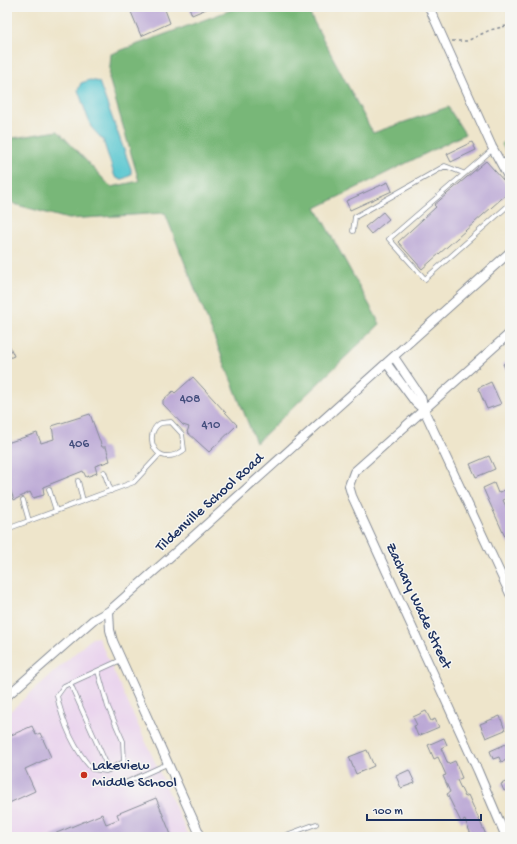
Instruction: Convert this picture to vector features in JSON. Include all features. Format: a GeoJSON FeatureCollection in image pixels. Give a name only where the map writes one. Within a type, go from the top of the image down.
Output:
{"type":"FeatureCollection","features":[{"type":"Feature","properties":{"kind":"street"},"geometry":{"type":"LineString","coordinates":[[429,7],[492,148],[510,180]]}},
{"type":"Feature","properties":{"kind":"street","name":"Tildenville School Road"},"geometry":{"type":"LineString","coordinates":[[7,696],[93,620],[109,611],[387,364],[510,252]]}},
{"type":"Feature","properties":{"kind":"street","name":"Zachary Wade Street"},"geometry":{"type":"LineString","coordinates":[[506,837],[349,486],[354,472],[510,333]]}},
{"type":"Feature","properties":{"kind":"street"},"geometry":{"type":"LineString","coordinates":[[394,357],[421,397],[424,410],[510,594]]}},
{"type":"Feature","properties":{"kind":"street"},"geometry":{"type":"LineString","coordinates":[[387,364],[415,402],[424,410]]}},
{"type":"Feature","properties":{"kind":"street"},"geometry":{"type":"LineString","coordinates":[[109,611],[110,630],[121,660],[201,837]]}},
{"type":"Feature","properties":{"kind":"lane"},"geometry":{"type":"LineString","coordinates":[[492,148],[389,239],[425,279],[510,204]]}},
{"type":"Feature","properties":{"kind":"lane"},"geometry":{"type":"LineString","coordinates":[[500,164],[510,158]]}},
{"type":"Feature","properties":{"kind":"lane"},"geometry":{"type":"LineString","coordinates":[[353,231],[355,218],[445,166],[463,173]]}},
{"type":"Feature","properties":{"kind":"lane"},"geometry":{"type":"LineString","coordinates":[[171,422],[182,434],[184,450],[176,456],[166,457],[159,454],[153,446],[152,436],[155,428],[160,423],[171,422]]}},
{"type":"Feature","properties":{"kind":"lane"},"geometry":{"type":"LineString","coordinates":[[7,529],[134,482],[159,454]]}},
{"type":"Feature","properties":{"kind":"lane"},"geometry":{"type":"LineString","coordinates":[[104,472],[111,491]]}},
{"type":"Feature","properties":{"kind":"lane"},"geometry":{"type":"LineString","coordinates":[[78,481],[83,501]]}},
{"type":"Feature","properties":{"kind":"lane"},"geometry":{"type":"LineString","coordinates":[[49,488],[56,511]]}},
{"type":"Feature","properties":{"kind":"lane"},"geometry":{"type":"LineString","coordinates":[[23,500],[29,521]]}},
{"type":"Feature","properties":{"kind":"lane"},"geometry":{"type":"LineString","coordinates":[[98,671],[108,707],[123,741],[124,762],[108,770],[92,769],[81,757],[61,715],[57,696],[64,686],[121,660]]}},
{"type":"Feature","properties":{"kind":"lane"},"geometry":{"type":"LineString","coordinates":[[70,683],[108,770]]}},
{"type":"Feature","properties":{"kind":"lane"},"geometry":{"type":"LineString","coordinates":[[125,783],[167,764]]}},
{"type":"Feature","properties":{"kind":"lane"},"geometry":{"type":"LineString","coordinates":[[281,837],[316,824]]}},
{"type":"Feature","properties":{"kind":"path"},"geometry":{"type":"LineString","coordinates":[[448,42],[456,40],[466,41],[490,30],[510,25]]}},
{"type":"Feature","properties":{"kind":"shaded area","name":"Lakeview Middle School"},"geometry":{"type":"Polygon","coordinates":[[[98,637],[189,837],[7,837],[7,714],[92,638],[98,637]]]}},
{"type":"Feature","properties":{"kind":"green space"},"geometry":{"type":"Polygon","coordinates":[[[239,7],[306,7],[373,133],[448,107],[465,134],[316,208],[380,324],[256,443],[165,213],[68,219],[14,204],[7,197],[7,139],[58,131],[111,187],[139,181],[109,78],[111,54],[239,7]]]}},
{"type":"Feature","properties":{"kind":"green space"},"geometry":{"type":"Polygon","coordinates":[[[510,137],[510,160],[502,144],[510,137]]]}},
{"type":"Feature","properties":{"kind":"water"},"geometry":{"type":"Polygon","coordinates":[[[90,80],[99,82],[131,169],[131,175],[121,180],[115,177],[103,140],[91,127],[78,90],[81,83],[90,80]]]}},
{"type":"Feature","properties":{"kind":"building"},"geometry":{"type":"Polygon","coordinates":[[[129,7],[164,7],[170,23],[141,36],[129,7]]]}},
{"type":"Feature","properties":{"kind":"building"},"geometry":{"type":"Polygon","coordinates":[[[189,7],[211,7],[192,15],[189,7]]]}},
{"type":"Feature","properties":{"kind":"building"},"geometry":{"type":"Polygon","coordinates":[[[472,142],[476,150],[451,162],[447,154],[472,142]]]}},
{"type":"Feature","properties":{"kind":"building"},"geometry":{"type":"Polygon","coordinates":[[[486,161],[504,181],[509,192],[422,269],[398,242],[436,207],[434,205],[486,161]]]}},
{"type":"Feature","properties":{"kind":"building"},"geometry":{"type":"Polygon","coordinates":[[[388,182],[392,191],[350,210],[346,201],[388,182]]]}},
{"type":"Feature","properties":{"kind":"building"},"geometry":{"type":"Polygon","coordinates":[[[383,212],[389,219],[371,234],[365,227],[383,212]]]}},
{"type":"Feature","properties":{"kind":"building"},"geometry":{"type":"Polygon","coordinates":[[[7,340],[14,356],[7,359],[7,340]]]}},
{"type":"Feature","properties":{"kind":"building"},"geometry":{"type":"Polygon","coordinates":[[[510,360],[510,378],[503,364],[510,360]]]}},
{"type":"Feature","properties":{"kind":"building"},"geometry":{"type":"Polygon","coordinates":[[[193,377],[237,425],[209,452],[187,432],[189,427],[183,425],[163,404],[163,400],[173,391],[175,393],[193,377]]]}},
{"type":"Feature","properties":{"kind":"building"},"geometry":{"type":"Polygon","coordinates":[[[491,382],[501,404],[487,409],[478,388],[491,382]]]}},
{"type":"Feature","properties":{"kind":"building"},"geometry":{"type":"Polygon","coordinates":[[[90,414],[102,447],[106,447],[110,461],[95,466],[97,473],[86,477],[83,471],[43,487],[44,495],[33,498],[30,492],[14,500],[7,480],[7,443],[37,433],[41,443],[54,439],[52,426],[90,414]]]}},
{"type":"Feature","properties":{"kind":"building"},"geometry":{"type":"Polygon","coordinates":[[[489,456],[495,469],[476,477],[470,464],[489,456]]]}},
{"type":"Feature","properties":{"kind":"building"},"geometry":{"type":"Polygon","coordinates":[[[494,483],[498,493],[507,489],[510,496],[503,500],[510,515],[510,548],[483,488],[494,483]]]}},
{"type":"Feature","properties":{"kind":"building"},"geometry":{"type":"Polygon","coordinates":[[[426,711],[431,721],[435,719],[439,727],[418,736],[414,726],[417,725],[413,717],[426,711]]]}},
{"type":"Feature","properties":{"kind":"building"},"geometry":{"type":"Polygon","coordinates":[[[500,716],[505,730],[486,738],[480,724],[500,716]]]}},
{"type":"Feature","properties":{"kind":"building"},"geometry":{"type":"Polygon","coordinates":[[[32,726],[36,735],[40,733],[51,757],[25,769],[35,791],[7,804],[7,737],[32,726]]]}},
{"type":"Feature","properties":{"kind":"building"},"geometry":{"type":"Polygon","coordinates":[[[444,738],[447,745],[441,748],[448,764],[455,761],[462,778],[457,780],[465,797],[468,795],[487,837],[472,837],[465,820],[461,822],[447,794],[450,792],[443,776],[446,775],[438,757],[434,759],[428,745],[444,738]]]}},
{"type":"Feature","properties":{"kind":"building"},"geometry":{"type":"Polygon","coordinates":[[[506,744],[510,753],[510,759],[501,762],[499,757],[493,759],[490,751],[506,744]]]}},
{"type":"Feature","properties":{"kind":"building"},"geometry":{"type":"Polygon","coordinates":[[[367,750],[374,766],[356,774],[349,757],[367,750]]]}},
{"type":"Feature","properties":{"kind":"building"},"geometry":{"type":"Polygon","coordinates":[[[409,770],[415,783],[401,788],[396,776],[409,770]]]}},
{"type":"Feature","properties":{"kind":"building"},"geometry":{"type":"Polygon","coordinates":[[[510,780],[510,788],[504,791],[501,784],[510,780]]]}},
{"type":"Feature","properties":{"kind":"building"},"geometry":{"type":"Polygon","coordinates":[[[156,798],[172,837],[47,837],[102,814],[106,824],[119,819],[117,814],[156,798]]]}},
{"type":"Feature","properties":{"kind":"place","name":"Lakeview Middle School"},"geometry":{"type":"Point","coordinates":[84,775]}}]}
